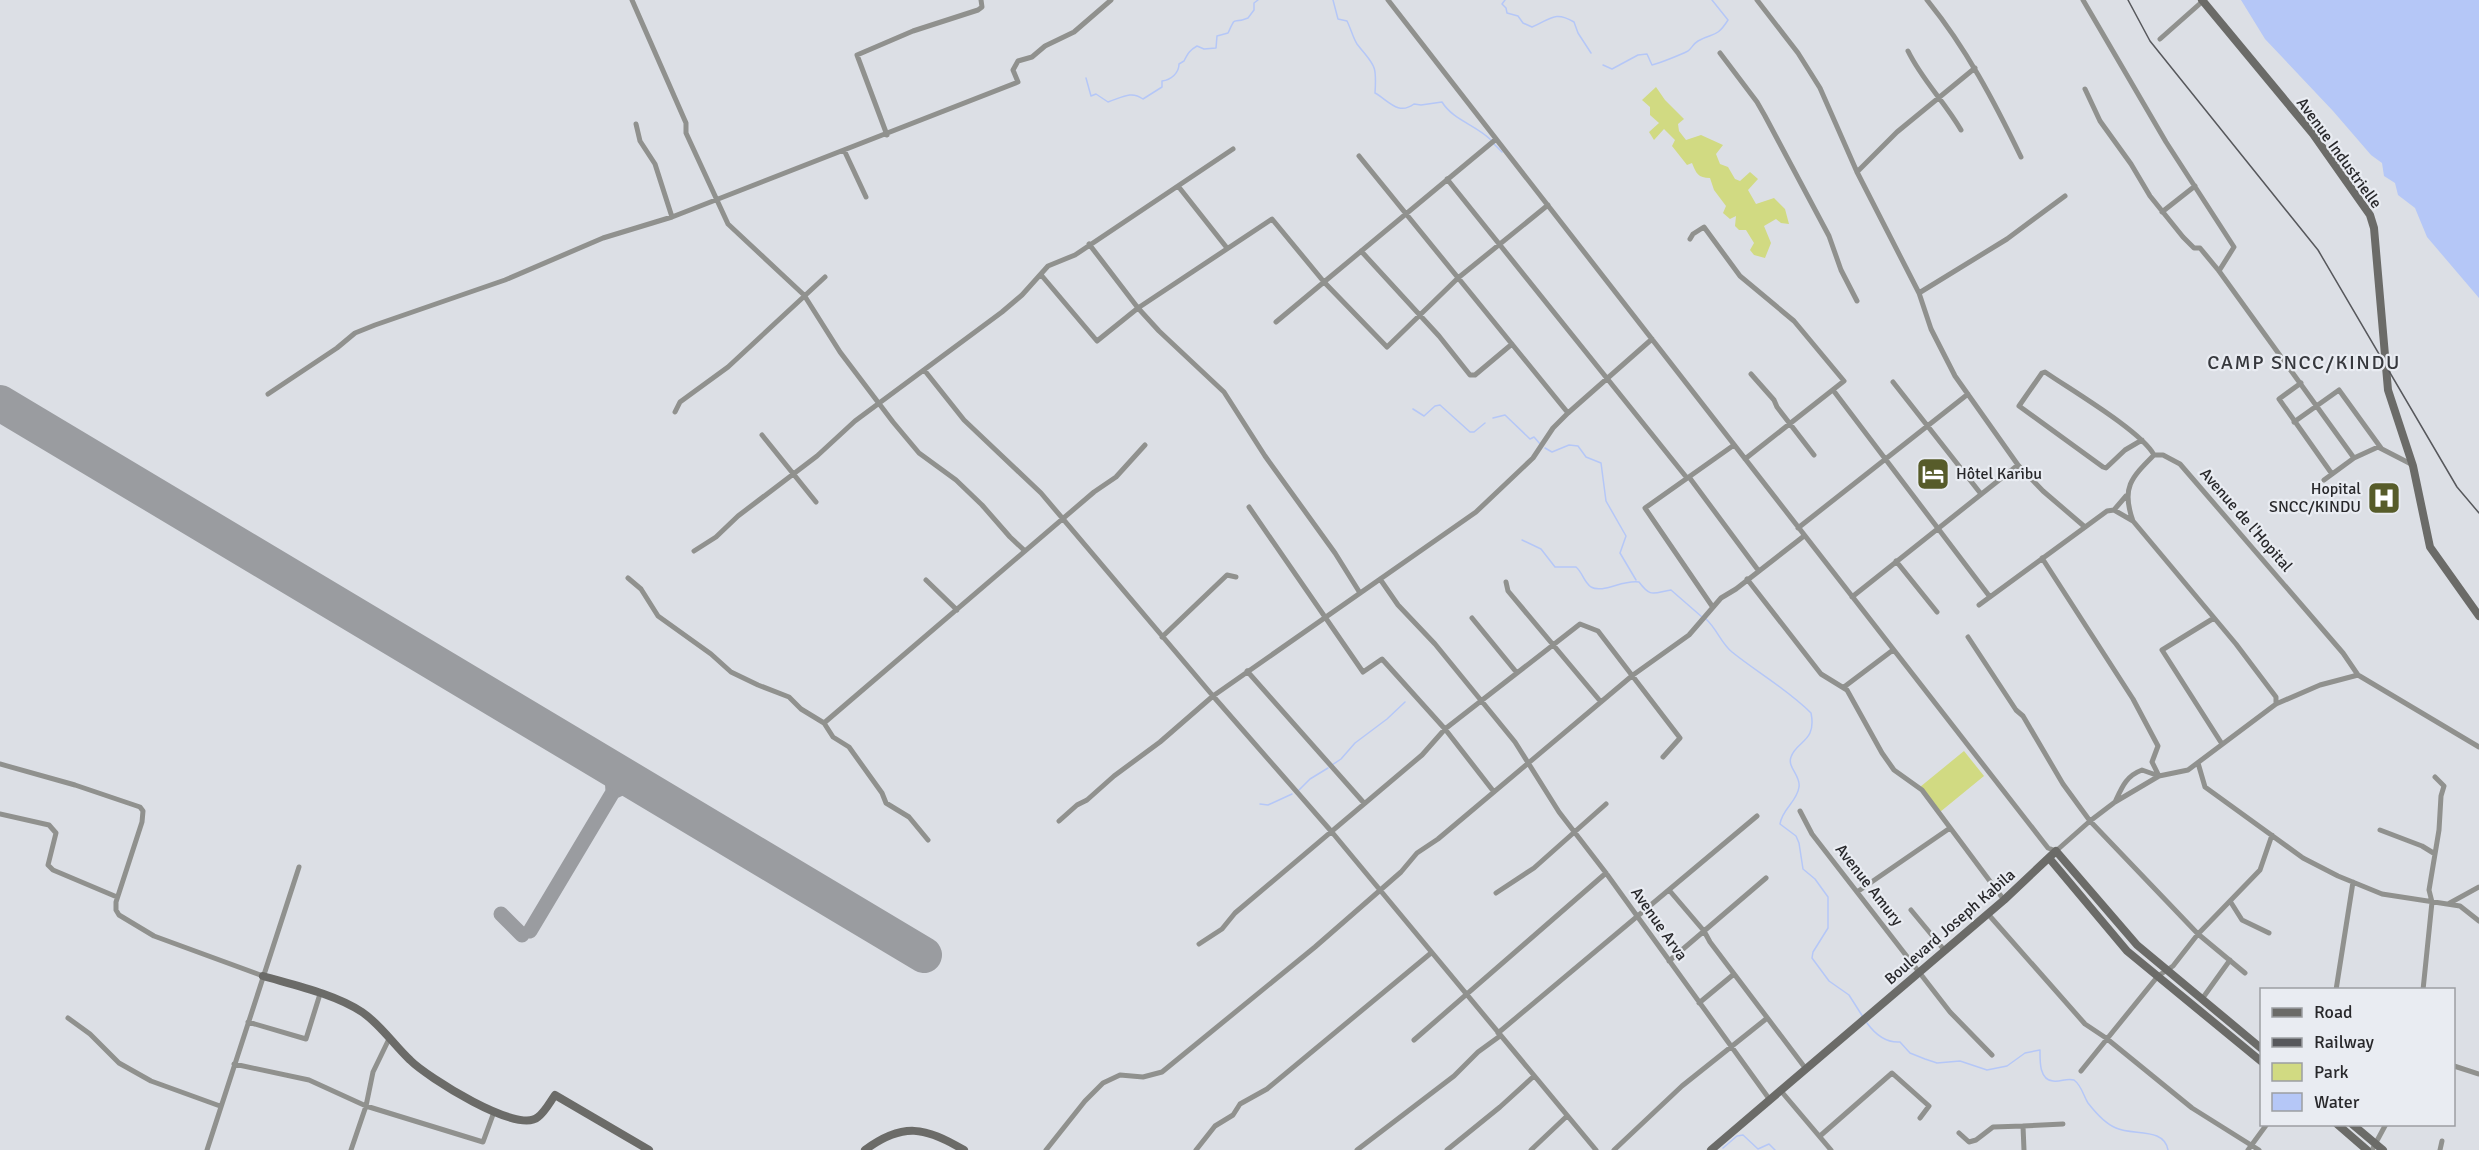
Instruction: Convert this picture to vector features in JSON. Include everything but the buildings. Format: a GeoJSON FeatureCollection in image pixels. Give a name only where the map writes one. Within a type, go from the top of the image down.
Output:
{"type":"FeatureCollection","features":[{"type":"Feature","properties":{"kind":"street"},"geometry":{"type":"LineString","coordinates":[[632,0],[686,123],[686,133],[728,224],[804,295],[840,352],[922,456],[956,480],[1025,551]]}},
{"type":"Feature","properties":{"kind":"street"},"geometry":{"type":"LineString","coordinates":[[887,135],[857,57],[858,54],[913,31],[978,10],[982,7],[981,0]]}},
{"type":"Feature","properties":{"kind":"street"},"geometry":{"type":"LineString","coordinates":[[268,394],[337,348],[355,333],[505,280],[603,238],[672,217],[1018,82],[1013,70],[1018,61],[1032,57],[1045,46],[1074,32],[1111,0]]}},
{"type":"Feature","properties":{"kind":"street"},"geometry":{"type":"LineString","coordinates":[[1388,0],[2048,848],[2056,851],[2137,945],[2260,1047]]}},
{"type":"Feature","properties":{"kind":"street"},"geometry":{"type":"LineString","coordinates":[[1757,0],[1798,53],[1820,88],[1857,172],[1919,293],[1936,341],[1968,394],[2018,465],[2043,491],[2085,526]]}},
{"type":"Feature","properties":{"kind":"street"},"geometry":{"type":"LineString","coordinates":[[1927,0],[1956,36],[2022,156]]}},
{"type":"Feature","properties":{"kind":"street"},"geometry":{"type":"LineString","coordinates":[[2083,0],[2166,142],[2234,247],[2219,271]]}},
{"type":"Feature","properties":{"kind":"street"},"geometry":{"type":"LineString","coordinates":[[2160,39],[2202,1]]}},
{"type":"Feature","properties":{"kind":"street","name":"Avenue Industrielle"},"geometry":{"type":"LineString","coordinates":[[2202,1],[2313,134],[2370,215],[2374,228],[2388,390],[2413,466],[2432,553],[2479,616]]}},
{"type":"Feature","properties":{"kind":"street"},"geometry":{"type":"LineString","coordinates":[[1908,51],[1918,72],[1961,130]]}},
{"type":"Feature","properties":{"kind":"street"},"geometry":{"type":"LineString","coordinates":[[1720,53],[1761,109],[1829,236],[1840,270],[1857,301]]}},
{"type":"Feature","properties":{"kind":"street"},"geometry":{"type":"LineString","coordinates":[[1857,172],[1897,132],[1975,68]]}},
{"type":"Feature","properties":{"kind":"street"},"geometry":{"type":"LineString","coordinates":[[2085,89],[2100,121],[2163,212],[2182,237],[2194,248],[2200,248],[2219,271],[2354,458]]}},
{"type":"Feature","properties":{"kind":"street"},"geometry":{"type":"LineString","coordinates":[[636,124],[640,141],[655,164],[672,217]]}},
{"type":"Feature","properties":{"kind":"street"},"geometry":{"type":"LineString","coordinates":[[1276,322],[1495,140]]}},
{"type":"Feature","properties":{"kind":"street"},"geometry":{"type":"LineString","coordinates":[[694,551],[716,537],[738,516],[817,456],[855,421],[1002,312],[1051,265],[1075,255],[1233,149]]}},
{"type":"Feature","properties":{"kind":"street"},"geometry":{"type":"LineString","coordinates":[[844,150],[866,197]]}},
{"type":"Feature","properties":{"kind":"street"},"geometry":{"type":"LineString","coordinates":[[1359,156],[1568,413]]}},
{"type":"Feature","properties":{"kind":"street"},"geometry":{"type":"LineString","coordinates":[[1448,179],[1688,477],[1758,570]]}},
{"type":"Feature","properties":{"kind":"street"},"geometry":{"type":"LineString","coordinates":[[1178,186],[1227,248]]}},
{"type":"Feature","properties":{"kind":"street"},"geometry":{"type":"LineString","coordinates":[[2163,212],[2195,186]]}},
{"type":"Feature","properties":{"kind":"street"},"geometry":{"type":"LineString","coordinates":[[1919,293],[2007,239],[2065,196]]}},
{"type":"Feature","properties":{"kind":"street"},"geometry":{"type":"LineString","coordinates":[[1042,276],[1097,341],[1138,308],[1272,219],[1324,282],[1387,347],[1458,278],[1548,205]]}},
{"type":"Feature","properties":{"kind":"street"},"geometry":{"type":"LineString","coordinates":[[1690,239],[1692,234],[1704,227],[1740,276],[1794,321],[1844,381],[1745,459]]}},
{"type":"Feature","properties":{"kind":"street"},"geometry":{"type":"LineString","coordinates":[[1089,244],[1138,308],[1224,392],[1265,456],[1335,553],[1360,593]]}},
{"type":"Feature","properties":{"kind":"street"},"geometry":{"type":"LineString","coordinates":[[1361,251],[1420,315],[1470,375],[1475,375],[1512,344]]}},
{"type":"Feature","properties":{"kind":"street"},"geometry":{"type":"LineString","coordinates":[[675,412],[680,402],[728,367],[825,277]]}},
{"type":"Feature","properties":{"kind":"street"},"geometry":{"type":"LineString","coordinates":[[1059,821],[1160,742],[1213,696],[1476,512],[1533,458],[1552,428],[1652,339]]}},
{"type":"Feature","properties":{"kind":"street"},"geometry":{"type":"LineString","coordinates":[[925,371],[964,420],[1041,494],[1331,831],[1596,1150]]}},
{"type":"Feature","properties":{"kind":"street"},"geometry":{"type":"LineString","coordinates":[[2114,510],[2126,496],[2135,474],[2154,455],[2142,440],[2044,372],[2019,406],[2105,468],[2125,450],[2142,440]]}},
{"type":"Feature","properties":{"kind":"street"},"geometry":{"type":"LineString","coordinates":[[1750,374],[1774,400],[1814,456]]}},
{"type":"Feature","properties":{"kind":"street"},"geometry":{"type":"LineString","coordinates":[[1893,382],[1981,494]]}},
{"type":"Feature","properties":{"kind":"street"},"geometry":{"type":"LineString","coordinates":[[2301,383],[2279,399],[2332,474]]}},
{"type":"Feature","properties":{"kind":"street"},"geometry":{"type":"LineString","coordinates":[[1833,390],[1990,597]]}},
{"type":"Feature","properties":{"kind":"street"},"geometry":{"type":"LineString","coordinates":[[2294,422],[2339,390],[2381,448],[2413,466]]}},
{"type":"Feature","properties":{"kind":"street"},"geometry":{"type":"LineString","coordinates":[[1798,528],[1968,394]]}},
{"type":"Feature","properties":{"kind":"street"},"geometry":{"type":"LineString","coordinates":[[762,435],[816,502]]}},
{"type":"Feature","properties":{"kind":"street"},"geometry":{"type":"LineString","coordinates":[[824,723],[1061,520],[1116,477],[1145,445]]}},
{"type":"Feature","properties":{"kind":"street"},"geometry":{"type":"LineString","coordinates":[[1712,606],[1645,510],[1646,507],[1674,490],[1688,477],[1734,445]]}},
{"type":"Feature","properties":{"kind":"street"},"geometry":{"type":"LineString","coordinates":[[2324,480],[2370,449],[2381,448]]}},
{"type":"Feature","properties":{"kind":"street","name":"Avenue de l'Hopital"},"geometry":{"type":"LineString","coordinates":[[2154,455],[2163,454],[2180,464],[2343,653],[2358,675]]}},
{"type":"Feature","properties":{"kind":"street"},"geometry":{"type":"LineString","coordinates":[[1852,597],[2018,465]]}},
{"type":"Feature","properties":{"kind":"street"},"geometry":{"type":"LineString","coordinates":[[2126,496],[2133,521]]}},
{"type":"Feature","properties":{"kind":"street"},"geometry":{"type":"LineString","coordinates":[[1249,507],[1363,672],[1382,659],[1445,729],[1494,792]]}},
{"type":"Feature","properties":{"kind":"street"},"geometry":{"type":"LineString","coordinates":[[1979,605],[2085,526],[2107,511],[2114,510],[2133,521],[2214,618],[2276,697],[2276,704]]}},
{"type":"Feature","properties":{"kind":"street"},"geometry":{"type":"LineString","coordinates":[[1046,1150],[1085,1101],[1103,1083],[1120,1075],[1143,1077],[1162,1072],[1315,947],[1379,891],[1417,853],[1438,839],[1633,675],[1674,648],[1689,635],[1712,606],[1804,536]]}},
{"type":"Feature","properties":{"kind":"street"},"geometry":{"type":"LineString","coordinates":[[2042,558],[2133,699],[2158,746],[2152,762],[2158,776]]}},
{"type":"Feature","properties":{"kind":"street"},"geometry":{"type":"LineString","coordinates":[[1896,561],[1937,612]]}},
{"type":"Feature","properties":{"kind":"street"},"geometry":{"type":"LineString","coordinates":[[1162,637],[1227,575],[1236,577]]}},
{"type":"Feature","properties":{"kind":"street"},"geometry":{"type":"LineString","coordinates":[[628,578],[641,589],[658,616],[719,660],[731,672],[789,697],[810,716],[824,723],[833,736],[849,747],[882,793],[886,803],[909,818],[928,840]]}},
{"type":"Feature","properties":{"kind":"street","name":"Avenue Arva"},"geometry":{"type":"LineString","coordinates":[[1380,579],[1398,605],[1435,644],[1482,701],[1529,763],[1559,812],[1638,916],[1770,1100]]}},
{"type":"Feature","properties":{"kind":"street"},"geometry":{"type":"LineString","coordinates":[[1747,579],[1821,674],[1844,687],[1888,761],[1898,774],[1922,790],[2004,900]]}},
{"type":"Feature","properties":{"kind":"street"},"geometry":{"type":"LineString","coordinates":[[926,580],[957,609]]}},
{"type":"Feature","properties":{"kind":"street"},"geometry":{"type":"LineString","coordinates":[[1506,582],[1508,591],[1601,702]]}},
{"type":"Feature","properties":{"kind":"street"},"geometry":{"type":"LineString","coordinates":[[1472,618],[1517,673]]}},
{"type":"Feature","properties":{"kind":"street"},"geometry":{"type":"LineString","coordinates":[[2214,618],[2162,650],[2222,744]]}},
{"type":"Feature","properties":{"kind":"street"},"geometry":{"type":"LineString","coordinates":[[1199,944],[1222,928],[1235,913],[1422,755],[1445,729],[1581,623],[1598,631],[1680,738],[1663,758]]}},
{"type":"Feature","properties":{"kind":"street"},"geometry":{"type":"LineString","coordinates":[[1968,637],[2016,710],[2023,716],[2063,784],[2090,821],[2198,934],[2245,973]]}},
{"type":"Feature","properties":{"kind":"street"},"geometry":{"type":"LineString","coordinates":[[1844,687],[1893,650]]}},
{"type":"Feature","properties":{"kind":"street"},"geometry":{"type":"LineString","coordinates":[[1247,671],[1364,803]]}},
{"type":"Feature","properties":{"kind":"street"},"geometry":{"type":"LineString","coordinates":[[2056,851],[2115,802],[2158,776],[2188,770],[2276,704],[2320,685],[2358,675],[2479,747]]}},
{"type":"Feature","properties":{"kind":"street"},"geometry":{"type":"LineString","coordinates":[[2198,763],[2205,787],[2303,858],[2382,894],[2460,906],[2479,921]]}},
{"type":"Feature","properties":{"kind":"street"},"geometry":{"type":"LineString","coordinates":[[0,764],[75,785],[140,807],[142,822],[117,897],[116,910],[119,915],[154,936],[263,976],[320,994],[359,1010],[424,1072],[494,1112],[524,1122],[537,1119],[555,1095],[649,1150]]}},
{"type":"Feature","properties":{"kind":"street"},"geometry":{"type":"LineString","coordinates":[[2115,802],[2125,781],[2135,773],[2142,770],[2158,776]]}},
{"type":"Feature","properties":{"kind":"street"},"geometry":{"type":"LineString","coordinates":[[2423,988],[2432,902],[2429,890],[2439,830],[2440,796],[2444,786],[2435,777]]}},
{"type":"Feature","properties":{"kind":"street"},"geometry":{"type":"LineString","coordinates":[[1496,893],[1534,868],[1606,804]]}},
{"type":"Feature","properties":{"kind":"street","name":"Avenue Amury"},"geometry":{"type":"LineString","coordinates":[[1800,811],[1812,834],[1950,1012],[1992,1055]]}},
{"type":"Feature","properties":{"kind":"street"},"geometry":{"type":"LineString","coordinates":[[0,814],[50,825],[56,833],[48,865],[53,870],[117,897]]}},
{"type":"Feature","properties":{"kind":"street"},"geometry":{"type":"LineString","coordinates":[[1357,1150],[1454,1076],[1478,1052],[1757,816]]}},
{"type":"Feature","properties":{"kind":"street"},"geometry":{"type":"LineString","coordinates":[[1857,892],[1950,828]]}},
{"type":"Feature","properties":{"kind":"street"},"geometry":{"type":"LineString","coordinates":[[2380,831],[2422,846],[2434,854]]}},
{"type":"Feature","properties":{"kind":"street"},"geometry":{"type":"LineString","coordinates":[[2081,1071],[2158,976],[2173,966],[2198,934],[2260,870],[2272,835]]}},
{"type":"Feature","properties":{"kind":"street"},"geometry":{"type":"LineString","coordinates":[[2048,848],[2049,858],[2127,951],[2260,1060]]}},
{"type":"Feature","properties":{"kind":"street","name":"Boulevard Joseph Kabila"},"geometry":{"type":"LineString","coordinates":[[1711,1150],[1988,914],[2056,851]]}},
{"type":"Feature","properties":{"kind":"street"},"geometry":{"type":"LineString","coordinates":[[207,1150],[299,867]]}},
{"type":"Feature","properties":{"kind":"street"},"geometry":{"type":"LineString","coordinates":[[1414,1040],[1606,873]]}},
{"type":"Feature","properties":{"kind":"street"},"geometry":{"type":"LineString","coordinates":[[1669,961],[1766,878]]}},
{"type":"Feature","properties":{"kind":"street"},"geometry":{"type":"LineString","coordinates":[[2336,988],[2354,882]]}},
{"type":"Feature","properties":{"kind":"street"},"geometry":{"type":"LineString","coordinates":[[2448,904],[2479,887]]}},
{"type":"Feature","properties":{"kind":"street"},"geometry":{"type":"LineString","coordinates":[[1669,890],[1704,931],[1766,1019],[1806,1069]]}},
{"type":"Feature","properties":{"kind":"street"},"geometry":{"type":"LineString","coordinates":[[2230,901],[2242,920],[2268,933]]}},
{"type":"Feature","properties":{"kind":"street"},"geometry":{"type":"LineString","coordinates":[[1911,910],[1944,951]]}},
{"type":"Feature","properties":{"kind":"street"},"geometry":{"type":"LineString","coordinates":[[1988,914],[2080,1018],[2192,1108],[2250,1147],[2259,1150]]}},
{"type":"Feature","properties":{"kind":"street"},"geometry":{"type":"LineString","coordinates":[[1196,1150],[1215,1126],[1233,1115],[1240,1104],[1267,1089],[1431,953]]}},
{"type":"Feature","properties":{"kind":"street"},"geometry":{"type":"LineString","coordinates":[[2202,999],[2230,960]]}},
{"type":"Feature","properties":{"kind":"street"},"geometry":{"type":"LineString","coordinates":[[1699,1003],[1734,974]]}},
{"type":"Feature","properties":{"kind":"street"},"geometry":{"type":"LineString","coordinates":[[248,1022],[306,1039],[320,994]]}},
{"type":"Feature","properties":{"kind":"street"},"geometry":{"type":"LineString","coordinates":[[68,1018],[90,1034],[119,1063],[152,1081],[220,1106]]}},
{"type":"Feature","properties":{"kind":"street"},"geometry":{"type":"LineString","coordinates":[[1614,1150],[1682,1086],[1766,1019]]}},
{"type":"Feature","properties":{"kind":"street"},"geometry":{"type":"LineString","coordinates":[[351,1150],[366,1106],[373,1072],[389,1039]]}},
{"type":"Feature","properties":{"kind":"street"},"geometry":{"type":"LineString","coordinates":[[234,1064],[304,1078],[366,1106],[483,1142],[494,1112]]}},
{"type":"Feature","properties":{"kind":"street"},"geometry":{"type":"LineString","coordinates":[[2455,1066],[2479,1074]]}},
{"type":"Feature","properties":{"kind":"street"},"geometry":{"type":"LineString","coordinates":[[1820,1136],[1892,1073],[1929,1106],[1920,1118]]}},
{"type":"Feature","properties":{"kind":"street"},"geometry":{"type":"LineString","coordinates":[[1447,1150],[1534,1076]]}},
{"type":"Feature","properties":{"kind":"street"},"geometry":{"type":"LineString","coordinates":[[1781,1090],[1831,1150]]}},
{"type":"Feature","properties":{"kind":"street"},"geometry":{"type":"LineString","coordinates":[[1531,1150],[1567,1116]]}},
{"type":"Feature","properties":{"kind":"street"},"geometry":{"type":"LineString","coordinates":[[1959,1133],[1969,1142],[1976,1140],[1993,1127],[2063,1124]]}},
{"type":"Feature","properties":{"kind":"street"},"geometry":{"type":"LineString","coordinates":[[2024,1126],[2024,1150]]}},
{"type":"Feature","properties":{"kind":"street"},"geometry":{"type":"LineString","coordinates":[[2250,1147],[2266,1126]]}},
{"type":"Feature","properties":{"kind":"street"},"geometry":{"type":"LineString","coordinates":[[2339,1126],[2372,1148],[2383,1150]]}},
{"type":"Feature","properties":{"kind":"street"},"geometry":{"type":"LineString","coordinates":[[2353,1126],[2372,1148]]}},
{"type":"Feature","properties":{"kind":"street"},"geometry":{"type":"LineString","coordinates":[[2372,1148],[2385,1126]]}},
{"type":"Feature","properties":{"kind":"street"},"geometry":{"type":"LineString","coordinates":[[865,1150],[881,1138],[900,1131],[917,1130],[933,1134],[964,1150]]}},
{"type":"Feature","properties":{"kind":"street"},"geometry":{"type":"LineString","coordinates":[[2440,1150],[2442,1141]]}},
{"type":"Feature","properties":{"kind":"green space"},"geometry":{"type":"Polygon","coordinates":[[[1656,87],[1684,119],[1678,124],[1679,131],[1686,140],[1701,135],[1723,145],[1716,154],[1720,164],[1728,167],[1735,179],[1740,181],[1750,172],[1758,179],[1748,190],[1756,204],[1774,198],[1785,209],[1789,224],[1781,223],[1776,219],[1764,226],[1771,243],[1765,258],[1754,255],[1750,250],[1754,243],[1746,230],[1739,230],[1735,226],[1736,216],[1730,219],[1723,213],[1726,206],[1714,190],[1710,178],[1698,174],[1692,163],[1687,165],[1672,146],[1675,140],[1664,129],[1654,140],[1649,132],[1659,123],[1650,115],[1650,107],[1642,100],[1656,87]]]}},
{"type":"Feature","properties":{"kind":"green space"},"geometry":{"type":"Polygon","coordinates":[[[1964,751],[1984,776],[1940,812],[1920,787],[1964,751]]]}},
{"type":"Feature","properties":{"kind":"water"},"geometry":{"type":"Polygon","coordinates":[[[2241,0],[2479,0],[2479,298],[2427,237],[2415,208],[2398,195],[2395,183],[2384,176],[2382,163],[2371,155],[2265,39],[2241,0]]]}},
{"type":"Feature","properties":{"kind":"waterway"},"geometry":{"type":"LineString","coordinates":[[1086,78],[1091,96],[1096,94],[1108,102],[1130,95],[1143,99],[1162,87],[1162,81],[1174,76],[1179,64],[1195,47],[1216,48],[1217,36],[1228,33],[1235,21],[1248,18],[1254,10],[1254,3],[1258,0]]}},
{"type":"Feature","properties":{"kind":"waterway"},"geometry":{"type":"LineString","coordinates":[[1333,0],[1338,19],[1347,21],[1356,42],[1371,61],[1375,70],[1375,93],[1398,108],[1414,104],[1442,102],[1458,118],[1491,140]]}},
{"type":"Feature","properties":{"kind":"waterway"},"geometry":{"type":"LineString","coordinates":[[1505,0],[1502,4],[1507,13],[1518,16],[1523,23],[1532,27],[1557,16],[1574,22],[1591,53]]}},
{"type":"Feature","properties":{"kind":"waterway"},"geometry":{"type":"LineString","coordinates":[[1603,65],[1612,69],[1638,55],[1647,54],[1652,65],[1688,51],[1698,41],[1717,33],[1728,20],[1712,0]]}},
{"type":"Feature","properties":{"kind":"waterway"},"geometry":{"type":"LineString","coordinates":[[1494,144],[1502,152]]}},
{"type":"Feature","properties":{"kind":"waterway"},"geometry":{"type":"LineString","coordinates":[[1413,409],[1424,416],[1435,406],[1440,405],[1470,432],[1474,432],[1485,423]]}},
{"type":"Feature","properties":{"kind":"waterway"},"geometry":{"type":"LineString","coordinates":[[1493,418],[1505,415],[1530,439],[1534,437],[1541,445]]}},
{"type":"Feature","properties":{"kind":"waterway"},"geometry":{"type":"LineString","coordinates":[[1545,448],[1552,452],[1569,445],[1578,446],[1586,457],[1601,463],[1606,501],[1626,536],[1620,553],[1636,580]]}},
{"type":"Feature","properties":{"kind":"waterway"},"geometry":{"type":"LineString","coordinates":[[1522,540],[1541,549],[1555,567],[1576,567],[1591,587],[1601,589],[1626,582],[1639,582],[1653,593],[1671,590],[1702,617]]}},
{"type":"Feature","properties":{"kind":"waterway"},"geometry":{"type":"LineString","coordinates":[[1706,619],[1732,652],[1792,696],[1811,713],[1812,723],[1809,735],[1794,752],[1790,761],[1798,779],[1798,792],[1780,824],[1796,836],[1803,869],[1815,879],[1828,897],[1828,928],[1813,952],[1812,958],[1829,981],[1849,995],[1863,1017]]}},
{"type":"Feature","properties":{"kind":"waterway"},"geometry":{"type":"LineString","coordinates":[[1332,765],[1405,702]]}},
{"type":"Feature","properties":{"kind":"waterway"},"geometry":{"type":"LineString","coordinates":[[1299,790],[1310,779],[1328,768]]}},
{"type":"Feature","properties":{"kind":"waterway"},"geometry":{"type":"LineString","coordinates":[[1260,804],[1268,805],[1292,794]]}},
{"type":"Feature","properties":{"kind":"waterway"},"geometry":{"type":"LineString","coordinates":[[1867,1023],[1881,1037],[1900,1042],[1910,1053],[1937,1063],[1960,1061],[1987,1070],[2007,1066],[2025,1053],[2040,1050],[2041,1069],[2048,1080],[2074,1080],[2081,1088],[2088,1103],[2108,1124],[2123,1130],[2147,1133],[2161,1138],[2168,1150]]}},
{"type":"Feature","properties":{"kind":"waterway"},"geometry":{"type":"LineString","coordinates":[[1723,1148],[1737,1136],[1743,1135],[1758,1149],[1769,1144],[1775,1150]]}},
{"type":"Feature","properties":{"kind":"taxiway"},"geometry":{"type":"LineString","coordinates":[[530,931],[613,792],[612,775],[604,764]]}},
{"type":"Feature","properties":{"kind":"taxiway"},"geometry":{"type":"LineString","coordinates":[[613,792],[630,784],[641,786]]}},
{"type":"Feature","properties":{"kind":"taxiway"},"geometry":{"type":"LineString","coordinates":[[501,914],[522,935]]}},
{"type":"Feature","properties":{"kind":"runway"},"geometry":{"type":"LineString","coordinates":[[0,403],[924,955]]}},
{"type":"Feature","properties":{"kind":"railway"},"geometry":{"type":"LineString","coordinates":[[2128,0],[2150,41],[2318,250],[2457,487],[2479,513]]}},
{"type":"Feature","properties":{"kind":"place","name":"Hôtel Karibu"},"geometry":{"type":"Point","coordinates":[1933,474]}},
{"type":"Feature","properties":{"kind":"place","name":"Hopital SNCC/KINDU"},"geometry":{"type":"Point","coordinates":[2384,498]}},
{"type":"Feature","properties":{"kind":"district","name":"CAMP SNCC/KINDU"},"geometry":{"type":"Point","coordinates":[2304,362]}}]}
